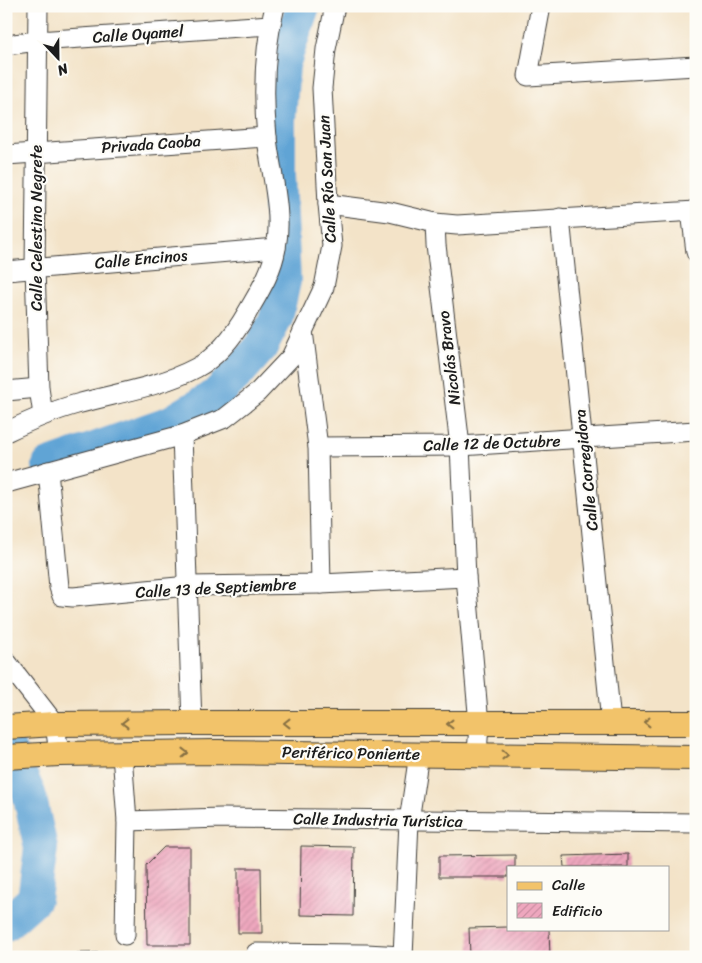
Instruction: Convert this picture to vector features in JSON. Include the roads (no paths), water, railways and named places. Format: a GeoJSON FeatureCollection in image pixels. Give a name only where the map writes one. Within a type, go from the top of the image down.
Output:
{"type":"FeatureCollection","features":[{"type":"Feature","properties":{"kind":"main road","name":"Periférico Poniente"},"geometry":{"type":"LineString","coordinates":[[6,727],[192,723],[696,723]]}},
{"type":"Feature","properties":{"kind":"main road","name":"Periférico Poniente"},"geometry":{"type":"LineString","coordinates":[[7,757],[217,752],[696,758]]}},
{"type":"Feature","properties":{"kind":"street","name":"Calle Celestino Negrete"},"geometry":{"type":"LineString","coordinates":[[38,6],[35,268],[38,388],[43,415]]}},
{"type":"Feature","properties":{"kind":"street"},"geometry":{"type":"LineString","coordinates":[[6,432],[43,415],[75,404],[178,377],[199,367],[237,332],[269,274],[276,248],[278,220],[267,137],[265,83],[270,25],[275,6]]}},
{"type":"Feature","properties":{"kind":"street","name":"Calle Río San Juan"},"geometry":{"type":"LineString","coordinates":[[6,483],[182,435],[225,418],[257,393],[290,357],[324,287],[332,246],[322,88],[326,49],[335,6]]}},
{"type":"Feature","properties":{"kind":"street"},"geometry":{"type":"LineString","coordinates":[[541,6],[528,76],[696,66]]}},
{"type":"Feature","properties":{"kind":"street","name":"Calle Oyamel"},"geometry":{"type":"LineString","coordinates":[[6,45],[38,41],[270,25]]}},
{"type":"Feature","properties":{"kind":"street","name":"Privada Caoba"},"geometry":{"type":"LineString","coordinates":[[6,155],[267,137]]}},
{"type":"Feature","properties":{"kind":"street"},"geometry":{"type":"LineString","coordinates":[[328,204],[390,212],[435,223],[458,224],[693,211],[696,252]]}},
{"type":"Feature","properties":{"kind":"street","name":"Calle Corregidora"},"geometry":{"type":"LineString","coordinates":[[560,218],[611,722]]}},
{"type":"Feature","properties":{"kind":"street","name":"Nicolás Bravo"},"geometry":{"type":"LineString","coordinates":[[435,223],[460,446],[466,578],[478,724],[477,754]]}},
{"type":"Feature","properties":{"kind":"street","name":"Calle Encinos"},"geometry":{"type":"LineString","coordinates":[[6,271],[276,248]]}},
{"type":"Feature","properties":{"kind":"street"},"geometry":{"type":"LineString","coordinates":[[303,331],[318,447],[321,584]]}},
{"type":"Feature","properties":{"kind":"street"},"geometry":{"type":"LineString","coordinates":[[6,391],[38,388]]}},
{"type":"Feature","properties":{"kind":"street","name":"Calle 12 de Octubre"},"geometry":{"type":"LineString","coordinates":[[318,447],[460,446],[696,431]]}},
{"type":"Feature","properties":{"kind":"street"},"geometry":{"type":"LineString","coordinates":[[182,435],[192,723]]}},
{"type":"Feature","properties":{"kind":"street","name":"Calle 13 de Septiembre"},"geometry":{"type":"LineString","coordinates":[[48,471],[59,587],[62,596],[73,597],[188,586],[321,584],[466,578]]}},
{"type":"Feature","properties":{"kind":"street"},"geometry":{"type":"LineString","coordinates":[[6,661],[47,725],[54,755]]}},
{"type":"Feature","properties":{"kind":"street"},"geometry":{"type":"LineString","coordinates":[[122,754],[127,821],[125,936]]}},
{"type":"Feature","properties":{"kind":"street"},"geometry":{"type":"LineString","coordinates":[[256,953],[366,954],[403,957],[409,821],[419,754]]}},
{"type":"Feature","properties":{"kind":"street","name":"Calle Industria Turística"},"geometry":{"type":"LineString","coordinates":[[127,821],[221,818],[696,823]]}},
{"type":"Feature","properties":{"kind":"waterway"},"geometry":{"type":"LineString","coordinates":[[49,465],[171,422],[216,395],[261,347],[276,318],[284,281],[279,175],[279,120],[283,65],[303,6]]}},
{"type":"Feature","properties":{"kind":"waterway"},"geometry":{"type":"LineString","coordinates":[[6,743],[29,794],[41,848],[34,899],[6,924]]}}]}
